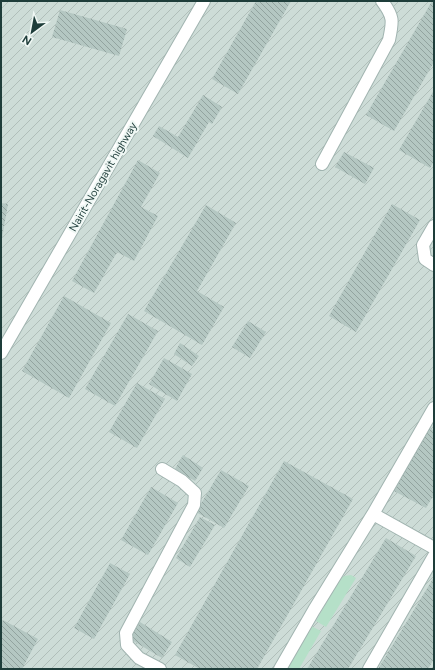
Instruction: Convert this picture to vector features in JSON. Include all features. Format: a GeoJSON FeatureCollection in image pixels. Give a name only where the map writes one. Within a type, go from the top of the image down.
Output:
{"type":"FeatureCollection","features":[{"type":"Feature","properties":{"kind":"street","name":"Nairit-Noragavit highway"},"geometry":{"type":"LineString","coordinates":[[1,353],[204,1]]}},
{"type":"Feature","properties":{"kind":"street"},"geometry":{"type":"LineString","coordinates":[[322,164],[389,40],[392,25],[391,12],[382,1]]}},
{"type":"Feature","properties":{"kind":"street"},"geometry":{"type":"LineString","coordinates":[[434,226],[423,245],[425,259],[434,265]]}},
{"type":"Feature","properties":{"kind":"street"},"geometry":{"type":"LineString","coordinates":[[280,669],[314,610],[374,514],[434,408]]}},
{"type":"Feature","properties":{"kind":"street"},"geometry":{"type":"LineString","coordinates":[[160,669],[139,658],[127,645],[126,633],[194,505],[195,493],[182,481],[162,469]]}},
{"type":"Feature","properties":{"kind":"street"},"geometry":{"type":"LineString","coordinates":[[374,514],[434,548]]}},
{"type":"Feature","properties":{"kind":"street"},"geometry":{"type":"LineString","coordinates":[[369,669],[434,556]]}},
{"type":"Feature","properties":{"kind":"shaded area"},"geometry":{"type":"Polygon","coordinates":[[[1,1],[434,1],[434,669],[1,669],[1,1]]]}},
{"type":"Feature","properties":{"kind":"green space"},"geometry":{"type":"Polygon","coordinates":[[[351,575],[356,578],[326,627],[316,621],[339,580],[344,576],[351,575]]]}},
{"type":"Feature","properties":{"kind":"green space"},"geometry":{"type":"Polygon","coordinates":[[[311,626],[321,631],[299,669],[291,669],[287,667],[311,626]]]}},
{"type":"Feature","properties":{"kind":"building"},"geometry":{"type":"Polygon","coordinates":[[[256,1],[291,1],[238,94],[212,79],[256,1]]]}},
{"type":"Feature","properties":{"kind":"building"},"geometry":{"type":"Polygon","coordinates":[[[432,1],[434,1],[434,62],[394,131],[366,115],[432,1]]]}},
{"type":"Feature","properties":{"kind":"building"},"geometry":{"type":"Polygon","coordinates":[[[60,10],[127,29],[119,56],[52,37],[60,10]]]}},
{"type":"Feature","properties":{"kind":"building"},"geometry":{"type":"Polygon","coordinates":[[[434,90],[434,161],[430,168],[399,150],[434,90]]]}},
{"type":"Feature","properties":{"kind":"building"},"geometry":{"type":"Polygon","coordinates":[[[203,95],[222,107],[212,124],[209,122],[188,158],[153,136],[159,126],[178,137],[203,95]]]}},
{"type":"Feature","properties":{"kind":"building"},"geometry":{"type":"Polygon","coordinates":[[[344,152],[374,168],[365,184],[335,167],[344,152]]]}},
{"type":"Feature","properties":{"kind":"building"},"geometry":{"type":"Polygon","coordinates":[[[138,160],[160,173],[141,207],[158,216],[134,261],[117,252],[94,293],[72,281],[138,160]]]}},
{"type":"Feature","properties":{"kind":"building"},"geometry":{"type":"Polygon","coordinates":[[[1,203],[8,204],[2,238],[1,238],[1,203]]]}},
{"type":"Feature","properties":{"kind":"building"},"geometry":{"type":"Polygon","coordinates":[[[392,204],[420,220],[356,332],[329,316],[392,204]]]}},
{"type":"Feature","properties":{"kind":"building"},"geometry":{"type":"Polygon","coordinates":[[[206,205],[236,223],[197,291],[224,307],[202,345],[144,311],[206,205]]]}},
{"type":"Feature","properties":{"kind":"building"},"geometry":{"type":"Polygon","coordinates":[[[64,296],[111,323],[69,398],[22,371],[64,296]]]}},
{"type":"Feature","properties":{"kind":"building"},"geometry":{"type":"Polygon","coordinates":[[[128,314],[158,331],[115,406],[85,389],[128,314]]]}},
{"type":"Feature","properties":{"kind":"building"},"geometry":{"type":"Polygon","coordinates":[[[248,321],[266,332],[250,358],[232,347],[248,321]]]}},
{"type":"Feature","properties":{"kind":"building"},"geometry":{"type":"Polygon","coordinates":[[[180,343],[199,356],[192,366],[174,354],[180,343]]]}},
{"type":"Feature","properties":{"kind":"building"},"geometry":{"type":"Polygon","coordinates":[[[164,358],[192,374],[177,401],[149,384],[164,358]]]}},
{"type":"Feature","properties":{"kind":"building"},"geometry":{"type":"Polygon","coordinates":[[[137,383],[165,399],[137,448],[109,432],[137,383]]]}},
{"type":"Feature","properties":{"kind":"building"},"geometry":{"type":"Polygon","coordinates":[[[428,427],[434,431],[434,494],[426,508],[394,491],[428,427]]]}},
{"type":"Feature","properties":{"kind":"building"},"geometry":{"type":"Polygon","coordinates":[[[183,455],[203,468],[195,481],[175,469],[183,455]]]}},
{"type":"Feature","properties":{"kind":"building"},"geometry":{"type":"Polygon","coordinates":[[[284,461],[353,499],[257,669],[200,669],[175,655],[284,461]]]}},
{"type":"Feature","properties":{"kind":"building"},"geometry":{"type":"Polygon","coordinates":[[[221,470],[249,486],[224,528],[196,512],[221,470]]]}},
{"type":"Feature","properties":{"kind":"building"},"geometry":{"type":"Polygon","coordinates":[[[151,487],[178,503],[148,555],[121,540],[151,487]]]}},
{"type":"Feature","properties":{"kind":"building"},"geometry":{"type":"Polygon","coordinates":[[[200,517],[215,525],[190,567],[176,558],[200,517]]]}},
{"type":"Feature","properties":{"kind":"building"},"geometry":{"type":"Polygon","coordinates":[[[386,538],[416,556],[348,669],[307,669],[386,538]]]}},
{"type":"Feature","properties":{"kind":"building"},"geometry":{"type":"Polygon","coordinates":[[[110,563],[130,574],[94,639],[74,628],[110,563]]]}},
{"type":"Feature","properties":{"kind":"building"},"geometry":{"type":"Polygon","coordinates":[[[434,577],[434,659],[428,669],[378,669],[434,577]]]}},
{"type":"Feature","properties":{"kind":"building"},"geometry":{"type":"Polygon","coordinates":[[[3,620],[38,639],[22,669],[1,669],[1,623],[3,620]]]}},
{"type":"Feature","properties":{"kind":"building"},"geometry":{"type":"Polygon","coordinates":[[[140,622],[172,642],[162,658],[130,639],[140,622]]]}}]}
